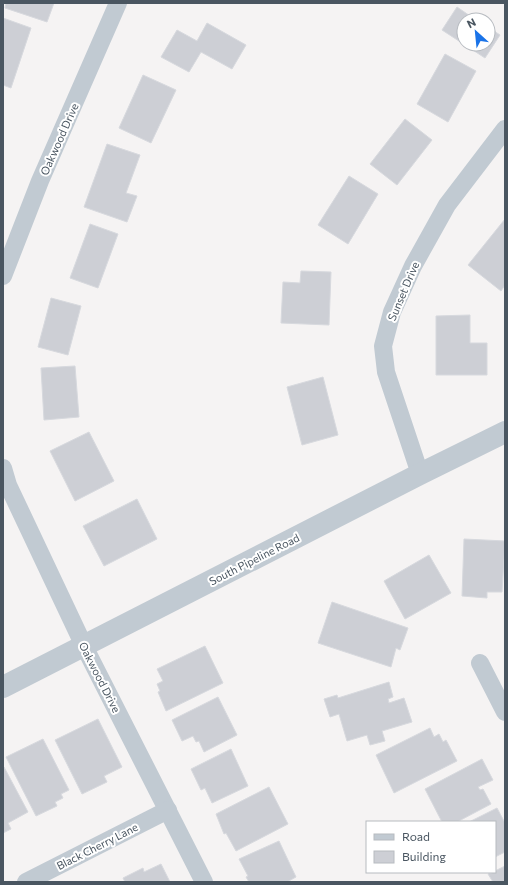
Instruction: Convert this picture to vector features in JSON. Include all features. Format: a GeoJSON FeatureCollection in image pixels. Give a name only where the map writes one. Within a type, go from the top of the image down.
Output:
{"type":"FeatureCollection","features":[{"type":"Feature","properties":{"kind":"street","name":"Oakwood Drive"},"geometry":{"type":"LineString","coordinates":[[3,276],[40,181],[118,3]]}},
{"type":"Feature","properties":{"kind":"street","name":"Sunset Drive"},"geometry":{"type":"LineString","coordinates":[[420,474],[386,372],[383,346],[392,312],[410,273],[443,212],[505,130]]}},
{"type":"Feature","properties":{"kind":"street","name":"South Pipeline Road"},"geometry":{"type":"LineString","coordinates":[[3,687],[505,432]]}},
{"type":"Feature","properties":{"kind":"street","name":"Oakwood Drive"},"geometry":{"type":"LineString","coordinates":[[3,468],[8,485],[84,646],[204,882]]}},
{"type":"Feature","properties":{"kind":"street"},"geometry":{"type":"LineString","coordinates":[[480,663],[505,712]]}},
{"type":"Feature","properties":{"kind":"street","name":"Black Cherry Lane"},"geometry":{"type":"LineString","coordinates":[[26,882],[168,810]]}},
{"type":"Feature","properties":{"kind":"building"},"geometry":{"type":"Polygon","coordinates":[[[6,3],[54,3],[47,22],[5,8],[6,3]]]}},
{"type":"Feature","properties":{"kind":"building"},"geometry":{"type":"Polygon","coordinates":[[[457,7],[464,12],[456,12],[456,39],[442,30],[457,7]]]}},
{"type":"Feature","properties":{"kind":"building"},"geometry":{"type":"Polygon","coordinates":[[[3,18],[31,28],[11,88],[3,85],[3,18]]]}},
{"type":"Feature","properties":{"kind":"building"},"geometry":{"type":"Polygon","coordinates":[[[207,23],[246,45],[232,69],[201,52],[189,72],[161,57],[177,30],[197,41],[207,23]]]}},
{"type":"Feature","properties":{"kind":"building"},"geometry":{"type":"Polygon","coordinates":[[[496,32],[500,35],[496,41],[496,32]]]}},
{"type":"Feature","properties":{"kind":"building"},"geometry":{"type":"Polygon","coordinates":[[[476,52],[489,52],[485,58],[476,52]]]}},
{"type":"Feature","properties":{"kind":"building"},"geometry":{"type":"Polygon","coordinates":[[[445,54],[476,71],[448,122],[417,104],[445,54]]]}},
{"type":"Feature","properties":{"kind":"building"},"geometry":{"type":"Polygon","coordinates":[[[143,75],[176,90],[151,143],[119,128],[143,75]]]}},
{"type":"Feature","properties":{"kind":"building"},"geometry":{"type":"Polygon","coordinates":[[[405,119],[432,140],[397,185],[370,164],[405,119]]]}},
{"type":"Feature","properties":{"kind":"building"},"geometry":{"type":"Polygon","coordinates":[[[107,144],[140,155],[126,193],[137,196],[127,222],[84,207],[107,144]]]}},
{"type":"Feature","properties":{"kind":"building"},"geometry":{"type":"Polygon","coordinates":[[[349,176],[378,194],[348,244],[318,225],[349,176]]]}},
{"type":"Feature","properties":{"kind":"building"},"geometry":{"type":"Polygon","coordinates":[[[505,219],[505,285],[501,291],[468,265],[505,219]]]}},
{"type":"Feature","properties":{"kind":"building"},"geometry":{"type":"Polygon","coordinates":[[[90,224],[118,234],[98,288],[70,278],[90,224]]]}},
{"type":"Feature","properties":{"kind":"building"},"geometry":{"type":"Polygon","coordinates":[[[301,271],[331,272],[329,325],[281,323],[283,282],[300,283],[301,271]]]}},
{"type":"Feature","properties":{"kind":"building"},"geometry":{"type":"Polygon","coordinates":[[[51,298],[81,306],[68,355],[38,347],[51,298]]]}},
{"type":"Feature","properties":{"kind":"building"},"geometry":{"type":"Polygon","coordinates":[[[470,315],[470,343],[487,343],[487,375],[436,375],[436,316],[470,315]]]}},
{"type":"Feature","properties":{"kind":"building"},"geometry":{"type":"Polygon","coordinates":[[[75,366],[79,417],[44,420],[41,368],[75,366]]]}},
{"type":"Feature","properties":{"kind":"building"},"geometry":{"type":"Polygon","coordinates":[[[323,377],[338,435],[302,445],[287,387],[323,377]]]}},
{"type":"Feature","properties":{"kind":"building"},"geometry":{"type":"Polygon","coordinates":[[[89,432],[114,481],[75,501],[50,451],[89,432]]]}},
{"type":"Feature","properties":{"kind":"building"},"geometry":{"type":"Polygon","coordinates":[[[137,499],[157,539],[104,566],[83,526],[137,499]]]}},
{"type":"Feature","properties":{"kind":"building"},"geometry":{"type":"Polygon","coordinates":[[[464,539],[505,541],[502,592],[487,592],[487,598],[462,596],[464,539]]]}},
{"type":"Feature","properties":{"kind":"building"},"geometry":{"type":"Polygon","coordinates":[[[429,555],[451,593],[405,619],[384,581],[429,555]]]}},
{"type":"Feature","properties":{"kind":"building"},"geometry":{"type":"Polygon","coordinates":[[[332,602],[408,628],[400,650],[396,648],[391,667],[318,643],[332,602]]]}},
{"type":"Feature","properties":{"kind":"building"},"geometry":{"type":"Polygon","coordinates":[[[205,646],[223,683],[166,711],[158,692],[160,691],[157,684],[163,681],[157,669],[205,646]]]}},
{"type":"Feature","properties":{"kind":"building"},"geometry":{"type":"Polygon","coordinates":[[[389,682],[393,697],[388,699],[389,703],[404,698],[412,722],[382,731],[385,741],[370,745],[367,735],[347,741],[339,714],[330,717],[324,699],[337,695],[338,698],[389,682]]]}},
{"type":"Feature","properties":{"kind":"building"},"geometry":{"type":"Polygon","coordinates":[[[218,697],[237,735],[204,752],[199,741],[196,742],[193,736],[182,741],[172,720],[218,697]]]}},
{"type":"Feature","properties":{"kind":"building"},"geometry":{"type":"Polygon","coordinates":[[[98,719],[122,767],[104,776],[107,782],[82,794],[55,740],[98,719]]]}},
{"type":"Feature","properties":{"kind":"building"},"geometry":{"type":"Polygon","coordinates":[[[430,728],[434,737],[439,734],[443,742],[446,740],[457,761],[394,793],[376,755],[430,728]]]}},
{"type":"Feature","properties":{"kind":"building"},"geometry":{"type":"Polygon","coordinates":[[[43,739],[69,790],[61,794],[63,798],[55,802],[57,806],[36,816],[6,757],[43,739]]]}},
{"type":"Feature","properties":{"kind":"building"},"geometry":{"type":"Polygon","coordinates":[[[231,749],[248,786],[212,803],[205,788],[201,790],[191,769],[231,749]]]}},
{"type":"Feature","properties":{"kind":"building"},"geometry":{"type":"Polygon","coordinates":[[[482,759],[493,780],[478,787],[480,790],[483,789],[491,804],[459,821],[441,821],[425,789],[482,759]]]}},
{"type":"Feature","properties":{"kind":"building"},"geometry":{"type":"Polygon","coordinates":[[[4,767],[28,812],[8,823],[11,829],[3,833],[3,768],[4,767]]]}},
{"type":"Feature","properties":{"kind":"building"},"geometry":{"type":"Polygon","coordinates":[[[269,787],[288,824],[236,851],[226,833],[224,834],[216,814],[269,787]]]}},
{"type":"Feature","properties":{"kind":"building"},"geometry":{"type":"Polygon","coordinates":[[[497,808],[505,823],[505,852],[496,856],[496,821],[471,821],[497,808]]]}},
{"type":"Feature","properties":{"kind":"building"},"geometry":{"type":"Polygon","coordinates":[[[279,841],[296,877],[287,882],[249,882],[246,877],[248,876],[239,859],[279,841]]]}},
{"type":"Feature","properties":{"kind":"building"},"geometry":{"type":"Polygon","coordinates":[[[161,864],[170,882],[125,882],[123,878],[143,868],[144,872],[161,864]]]}},
{"type":"Feature","properties":{"kind":"building"},"geometry":{"type":"Polygon","coordinates":[[[505,866],[505,882],[493,882],[488,874],[496,873],[496,870],[505,866]]]}}]}
